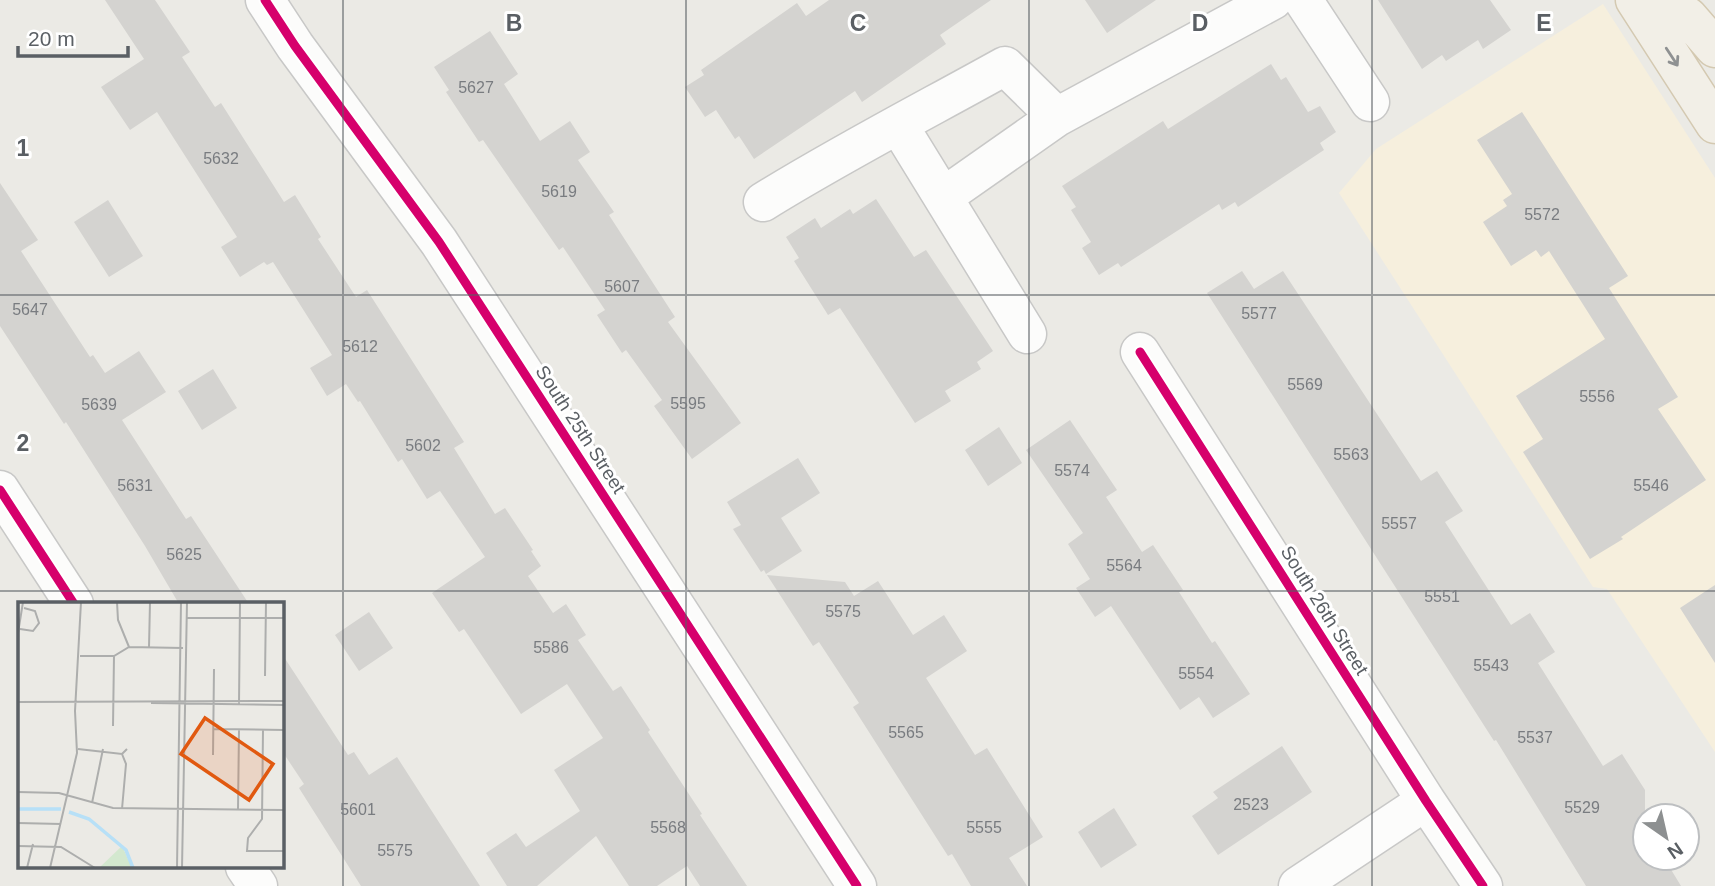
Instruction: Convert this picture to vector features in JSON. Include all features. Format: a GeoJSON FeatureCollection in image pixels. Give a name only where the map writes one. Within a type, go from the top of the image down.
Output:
{"type":"FeatureCollection","features":[{"type":"Feature","properties":{"kind":"main road"},"geometry":{"type":"LineString","coordinates":[[1635,0],[1715,124]]}},
{"type":"Feature","properties":{"kind":"main road"},"geometry":{"type":"LineString","coordinates":[[1664,0],[1688,17],[1715,48]]}},
{"type":"Feature","properties":{"kind":"street","name":"South 25th Street"},"geometry":{"type":"LineString","coordinates":[[265,0],[295,46],[439,242],[857,886]]}},
{"type":"Feature","properties":{"kind":"street"},"geometry":{"type":"LineString","coordinates":[[943,197],[1057,117],[1273,0]]}},
{"type":"Feature","properties":{"kind":"street"},"geometry":{"type":"LineString","coordinates":[[1303,0],[1370,102]]}},
{"type":"Feature","properties":{"kind":"street"},"geometry":{"type":"LineString","coordinates":[[763,202],[827,162],[899,126],[1005,66],[1057,117]]}},
{"type":"Feature","properties":{"kind":"street"},"geometry":{"type":"LineString","coordinates":[[899,126],[1027,334]]}},
{"type":"Feature","properties":{"kind":"street","name":"South 26th Street"},"geometry":{"type":"LineString","coordinates":[[1140,352],[1483,886]]}},
{"type":"Feature","properties":{"kind":"street"},"geometry":{"type":"LineString","coordinates":[[0,491],[73,602]]}},
{"type":"Feature","properties":{"kind":"street"},"geometry":{"type":"LineString","coordinates":[[1298,886],[1426,801]]}},
{"type":"Feature","properties":{"kind":"street"},"geometry":{"type":"LineString","coordinates":[[246,868],[258,886]]}},
{"type":"Feature","properties":{"kind":"shaded area"},"geometry":{"type":"Polygon","coordinates":[[[1603,4],[1715,178],[1715,752],[1607,589],[1593,587],[1339,193],[1376,149],[1603,4]]]}},
{"type":"Feature","properties":{"kind":"building"},"geometry":{"type":"Polygon","coordinates":[[[105,0],[155,0],[190,52],[182,57],[215,107],[221,103],[284,202],[295,195],[321,237],[318,239],[356,297],[367,290],[464,442],[454,448],[495,514],[505,508],[533,550],[531,551],[541,566],[528,576],[553,613],[566,604],[586,635],[578,640],[613,691],[621,686],[747,886],[700,886],[687,866],[657,886],[629,886],[596,836],[537,886],[507,886],[486,853],[516,833],[526,847],[580,811],[554,770],[603,738],[567,684],[521,714],[464,629],[459,632],[432,593],[485,557],[440,491],[427,499],[402,459],[398,462],[360,401],[358,402],[346,384],[327,396],[310,368],[332,355],[273,262],[267,265],[264,262],[240,277],[221,247],[237,237],[157,112],[130,130],[101,87],[144,59],[105,0]]]}},
{"type":"Feature","properties":{"kind":"building"},"geometry":{"type":"Polygon","coordinates":[[[829,0],[991,0],[940,35],[946,44],[862,102],[855,91],[754,159],[739,136],[735,139],[716,110],[705,117],[685,87],[704,75],[701,70],[797,3],[806,16],[829,0]]]}},
{"type":"Feature","properties":{"kind":"building"},"geometry":{"type":"Polygon","coordinates":[[[1085,0],[1156,0],[1107,33],[1085,0]]]}},
{"type":"Feature","properties":{"kind":"building"},"geometry":{"type":"Polygon","coordinates":[[[1378,0],[1490,0],[1511,30],[1483,49],[1478,40],[1446,61],[1442,55],[1422,69],[1378,0]]]}},
{"type":"Feature","properties":{"kind":"building"},"geometry":{"type":"Polygon","coordinates":[[[490,31],[518,74],[504,84],[540,141],[570,121],[590,152],[578,160],[614,212],[609,215],[675,317],[668,322],[741,423],[692,459],[654,406],[662,400],[626,350],[622,353],[597,315],[605,310],[563,247],[559,250],[483,140],[479,142],[446,92],[449,90],[434,67],[490,31]]]}},
{"type":"Feature","properties":{"kind":"building"},"geometry":{"type":"Polygon","coordinates":[[[1271,64],[1281,80],[1286,77],[1308,112],[1320,106],[1336,132],[1320,143],[1324,150],[1238,207],[1235,202],[1222,210],[1219,204],[1121,267],[1118,263],[1099,275],[1082,248],[1091,242],[1071,210],[1076,207],[1062,186],[1163,121],[1168,129],[1271,64]]]}},
{"type":"Feature","properties":{"kind":"building"},"geometry":{"type":"Polygon","coordinates":[[[1522,112],[1628,276],[1609,288],[1678,397],[1658,409],[1706,480],[1590,559],[1523,452],[1543,439],[1516,396],[1605,339],[1549,251],[1541,257],[1536,250],[1511,266],[1483,222],[1507,206],[1503,200],[1512,194],[1477,140],[1522,112]]]}},
{"type":"Feature","properties":{"kind":"building"},"geometry":{"type":"Polygon","coordinates":[[[0,183],[38,240],[21,251],[90,357],[93,355],[105,373],[139,351],[166,392],[122,420],[186,519],[191,516],[248,602],[178,602],[66,422],[64,424],[0,326],[0,183]]]}},
{"type":"Feature","properties":{"kind":"building"},"geometry":{"type":"Polygon","coordinates":[[[876,199],[914,257],[926,250],[993,351],[977,362],[981,369],[945,391],[951,401],[915,423],[840,308],[828,315],[794,261],[799,258],[786,237],[815,218],[821,228],[850,209],[853,214],[876,199]]]}},
{"type":"Feature","properties":{"kind":"building"},"geometry":{"type":"Polygon","coordinates":[[[108,200],[143,256],[109,277],[74,222],[108,200]]]}},
{"type":"Feature","properties":{"kind":"building"},"geometry":{"type":"Polygon","coordinates":[[[1242,271],[1254,289],[1283,271],[1421,481],[1437,471],[1463,511],[1445,522],[1511,625],[1530,613],[1555,652],[1538,663],[1603,766],[1622,754],[1645,790],[1645,802],[1631,802],[1631,872],[1672,872],[1681,886],[1586,886],[1496,740],[1494,741],[1207,293],[1242,271]]]}},
{"type":"Feature","properties":{"kind":"building"},"geometry":{"type":"Polygon","coordinates":[[[213,369],[237,408],[202,430],[178,391],[213,369]]]}},
{"type":"Feature","properties":{"kind":"building"},"geometry":{"type":"Polygon","coordinates":[[[1070,420],[1117,490],[1106,497],[1142,552],[1153,545],[1183,590],[1179,592],[1212,643],[1215,641],[1250,694],[1213,718],[1199,697],[1180,710],[1111,606],[1095,617],[1076,588],[1090,579],[1068,544],[1083,533],[1026,450],[1070,420]]]}},
{"type":"Feature","properties":{"kind":"building"},"geometry":{"type":"Polygon","coordinates":[[[999,427],[1022,463],[988,486],[965,450],[999,427]]]}},
{"type":"Feature","properties":{"kind":"building"},"geometry":{"type":"Polygon","coordinates":[[[798,458],[820,493],[781,518],[802,551],[766,574],[764,570],[761,572],[733,529],[741,525],[727,502],[798,458]]]}},
{"type":"Feature","properties":{"kind":"building"},"geometry":{"type":"Polygon","coordinates":[[[767,575],[845,582],[854,596],[878,581],[913,635],[944,615],[967,651],[926,678],[975,755],[987,748],[1043,837],[1009,858],[1027,886],[971,886],[952,854],[948,856],[853,707],[859,703],[819,642],[813,646],[767,575]]]}},
{"type":"Feature","properties":{"kind":"building"},"geometry":{"type":"Polygon","coordinates":[[[1715,585],[1715,663],[1680,608],[1715,585]]]}},
{"type":"Feature","properties":{"kind":"building"},"geometry":{"type":"Polygon","coordinates":[[[369,612],[393,648],[359,671],[335,635],[369,612]]]}},
{"type":"Feature","properties":{"kind":"building"},"geometry":{"type":"Polygon","coordinates":[[[284,657],[348,755],[354,752],[369,775],[397,757],[480,886],[361,886],[299,788],[304,784],[284,754],[284,657]]]}},
{"type":"Feature","properties":{"kind":"building"},"geometry":{"type":"Polygon","coordinates":[[[1282,746],[1312,792],[1218,855],[1192,816],[1218,798],[1213,792],[1282,746]]]}},
{"type":"Feature","properties":{"kind":"building"},"geometry":{"type":"Polygon","coordinates":[[[1114,808],[1137,845],[1101,868],[1078,832],[1114,808]]]}},
{"type":"Feature","properties":{"kind":"cycle path"},"geometry":{"type":"LineString","coordinates":[[265,0],[295,46],[439,242],[857,886]]}},
{"type":"Feature","properties":{"kind":"cycle path"},"geometry":{"type":"LineString","coordinates":[[1140,352],[1483,886]]}},
{"type":"Feature","properties":{"kind":"cycle path"},"geometry":{"type":"LineString","coordinates":[[0,490],[73,602]]}}]}
